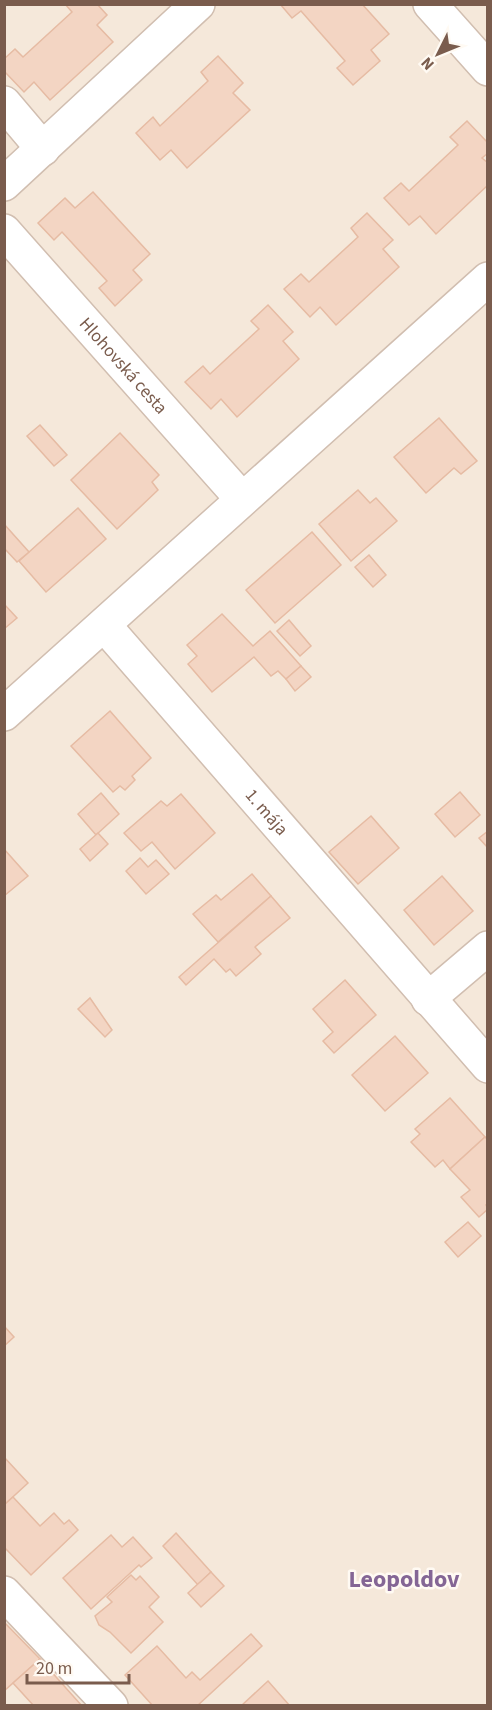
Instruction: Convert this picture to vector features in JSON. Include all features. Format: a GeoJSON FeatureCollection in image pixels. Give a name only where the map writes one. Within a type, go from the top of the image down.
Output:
{"type":"FeatureCollection","features":[{"type":"Feature","properties":{"kind":"street"},"geometry":{"type":"LineString","coordinates":[[4,184],[198,4]]}},
{"type":"Feature","properties":{"kind":"street"},"geometry":{"type":"LineString","coordinates":[[430,4],[488,69]]}},
{"type":"Feature","properties":{"kind":"street"},"geometry":{"type":"LineString","coordinates":[[4,103],[43,149]]}},
{"type":"Feature","properties":{"kind":"street","name":"Hlohovská cesta"},"geometry":{"type":"LineString","coordinates":[[4,231],[242,499]]}},
{"type":"Feature","properties":{"kind":"street"},"geometry":{"type":"LineString","coordinates":[[4,714],[488,279]]}},
{"type":"Feature","properties":{"kind":"street","name":"1. mája"},"geometry":{"type":"LineString","coordinates":[[104,625],[488,1066]]}},
{"type":"Feature","properties":{"kind":"street"},"geometry":{"type":"LineString","coordinates":[[428,999],[488,948]]}},
{"type":"Feature","properties":{"kind":"street"},"geometry":{"type":"LineString","coordinates":[[4,1593],[111,1706]]}},
{"type":"Feature","properties":{"kind":"shaded area"},"geometry":{"type":"Polygon","coordinates":[[[5,5],[487,5],[487,1705],[5,1705],[5,5]]]}},
{"type":"Feature","properties":{"kind":"building"},"geometry":{"type":"Polygon","coordinates":[[[65,4],[97,4],[107,15],[97,25],[113,42],[50,100],[34,82],[24,92],[4,71],[4,59],[15,49],[23,57],[72,12],[65,4]]]}},
{"type":"Feature","properties":{"kind":"building"},"geometry":{"type":"Polygon","coordinates":[[[280,4],[362,4],[389,34],[371,50],[380,61],[353,85],[337,68],[345,61],[301,11],[292,18],[280,4]]]}},
{"type":"Feature","properties":{"kind":"building"},"geometry":{"type":"Polygon","coordinates":[[[218,56],[243,83],[233,93],[250,110],[187,168],[171,150],[160,160],[136,133],[153,117],[160,126],[208,81],[201,72],[218,56]]]}},
{"type":"Feature","properties":{"kind":"building"},"geometry":{"type":"Polygon","coordinates":[[[467,121],[488,143],[488,153],[482,158],[488,163],[488,185],[436,234],[420,216],[409,225],[384,198],[401,183],[409,191],[458,145],[450,137],[467,121]]]}},
{"type":"Feature","properties":{"kind":"building"},"geometry":{"type":"Polygon","coordinates":[[[93,192],[150,254],[133,270],[142,280],[115,306],[99,288],[107,281],[62,232],[54,240],[38,223],[65,198],[75,208],[93,192]]]}},
{"type":"Feature","properties":{"kind":"building"},"geometry":{"type":"Polygon","coordinates":[[[367,213],[393,240],[383,249],[399,267],[336,325],[320,307],[310,317],[284,289],[301,274],[309,282],[358,237],[351,228],[367,213]]]}},
{"type":"Feature","properties":{"kind":"building"},"geometry":{"type":"Polygon","coordinates":[[[268,305],[293,332],[283,341],[299,359],[237,417],[221,399],[211,409],[185,382],[203,366],[210,374],[259,329],[251,321],[268,305]]]}},
{"type":"Feature","properties":{"kind":"building"},"geometry":{"type":"Polygon","coordinates":[[[439,418],[477,461],[461,474],[454,468],[426,493],[394,457],[439,418]]]}},
{"type":"Feature","properties":{"kind":"building"},"geometry":{"type":"Polygon","coordinates":[[[40,425],[67,455],[54,466],[27,436],[40,425]]]}},
{"type":"Feature","properties":{"kind":"building"},"geometry":{"type":"Polygon","coordinates":[[[120,433],[159,475],[152,482],[158,490],[117,529],[71,480],[120,433]]]}},
{"type":"Feature","properties":{"kind":"building"},"geometry":{"type":"Polygon","coordinates":[[[358,490],[370,503],[376,498],[397,521],[351,561],[319,524],[358,490]]]}},
{"type":"Feature","properties":{"kind":"building"},"geometry":{"type":"Polygon","coordinates":[[[78,508],[106,539],[46,592],[19,561],[78,508]]]}},
{"type":"Feature","properties":{"kind":"building"},"geometry":{"type":"Polygon","coordinates":[[[4,524],[29,552],[17,562],[4,548],[4,524]]]}},
{"type":"Feature","properties":{"kind":"building"},"geometry":{"type":"Polygon","coordinates":[[[312,532],[341,565],[275,623],[246,590],[312,532]]]}},
{"type":"Feature","properties":{"kind":"building"},"geometry":{"type":"Polygon","coordinates":[[[369,555],[386,575],[373,587],[355,567],[369,555]]]}},
{"type":"Feature","properties":{"kind":"building"},"geometry":{"type":"Polygon","coordinates":[[[4,604],[17,618],[4,629],[4,604]]]}},
{"type":"Feature","properties":{"kind":"building"},"geometry":{"type":"Polygon","coordinates":[[[222,614],[253,646],[270,631],[301,666],[286,679],[278,671],[271,676],[254,657],[212,692],[188,664],[197,656],[187,645],[222,614]]]}},
{"type":"Feature","properties":{"kind":"building"},"geometry":{"type":"Polygon","coordinates":[[[289,620],[311,646],[300,656],[277,631],[289,620]]]}},
{"type":"Feature","properties":{"kind":"building"},"geometry":{"type":"Polygon","coordinates":[[[301,666],[311,677],[295,691],[286,679],[301,666]]]}},
{"type":"Feature","properties":{"kind":"building"},"geometry":{"type":"Polygon","coordinates":[[[110,711],[151,758],[132,776],[135,780],[125,790],[120,786],[113,792],[71,746],[110,711]]]}},
{"type":"Feature","properties":{"kind":"building"},"geometry":{"type":"Polygon","coordinates":[[[460,792],[480,815],[455,837],[435,814],[460,792]]]}},
{"type":"Feature","properties":{"kind":"building"},"geometry":{"type":"Polygon","coordinates":[[[101,793],[119,814],[96,835],[78,814],[101,793]]]}},
{"type":"Feature","properties":{"kind":"building"},"geometry":{"type":"Polygon","coordinates":[[[181,794],[215,833],[175,869],[152,842],[141,851],[124,833],[161,801],[167,806],[181,794]]]}},
{"type":"Feature","properties":{"kind":"building"},"geometry":{"type":"Polygon","coordinates":[[[371,816],[399,848],[358,884],[329,852],[371,816]]]}},
{"type":"Feature","properties":{"kind":"building"},"geometry":{"type":"Polygon","coordinates":[[[488,831],[488,848],[479,838],[488,831]]]}},
{"type":"Feature","properties":{"kind":"building"},"geometry":{"type":"Polygon","coordinates":[[[98,833],[108,844],[90,861],[80,849],[98,833]]]}},
{"type":"Feature","properties":{"kind":"building"},"geometry":{"type":"Polygon","coordinates":[[[4,849],[28,876],[4,896],[4,849]]]}},
{"type":"Feature","properties":{"kind":"building"},"geometry":{"type":"Polygon","coordinates":[[[140,858],[148,867],[156,860],[169,874],[146,894],[126,871],[140,858]]]}},
{"type":"Feature","properties":{"kind":"building"},"geometry":{"type":"Polygon","coordinates":[[[252,874],[271,896],[218,942],[193,914],[216,895],[221,900],[252,874]]]}},
{"type":"Feature","properties":{"kind":"building"},"geometry":{"type":"Polygon","coordinates":[[[442,876],[473,911],[434,945],[404,910],[442,876]]]}},
{"type":"Feature","properties":{"kind":"building"},"geometry":{"type":"Polygon","coordinates":[[[271,896],[290,918],[255,947],[261,954],[236,976],[230,969],[226,972],[214,959],[186,985],[179,977],[271,896]]]}},
{"type":"Feature","properties":{"kind":"building"},"geometry":{"type":"Polygon","coordinates":[[[345,980],[376,1015],[334,1053],[323,1041],[333,1032],[313,1009],[345,980]]]}},
{"type":"Feature","properties":{"kind":"building"},"geometry":{"type":"Polygon","coordinates":[[[90,998],[112,1030],[105,1037],[78,1009],[90,998]]]}},
{"type":"Feature","properties":{"kind":"building"},"geometry":{"type":"Polygon","coordinates":[[[395,1036],[428,1073],[385,1111],[352,1075],[395,1036]]]}},
{"type":"Feature","properties":{"kind":"building"},"geometry":{"type":"Polygon","coordinates":[[[450,1098],[485,1137],[450,1169],[443,1160],[435,1167],[411,1142],[420,1134],[415,1129],[450,1098]]]}},
{"type":"Feature","properties":{"kind":"building"},"geometry":{"type":"Polygon","coordinates":[[[485,1137],[488,1140],[488,1203],[486,1205],[488,1209],[479,1217],[461,1197],[470,1190],[450,1169],[485,1137]]]}},
{"type":"Feature","properties":{"kind":"building"},"geometry":{"type":"Polygon","coordinates":[[[468,1222],[481,1236],[458,1257],[445,1242],[468,1222]]]}},
{"type":"Feature","properties":{"kind":"building"},"geometry":{"type":"Polygon","coordinates":[[[4,1326],[14,1337],[4,1346],[4,1326]]]}},
{"type":"Feature","properties":{"kind":"building"},"geometry":{"type":"Polygon","coordinates":[[[4,1457],[28,1483],[4,1505],[4,1457]]]}},
{"type":"Feature","properties":{"kind":"building"},"geometry":{"type":"Polygon","coordinates":[[[13,1497],[40,1526],[54,1513],[64,1524],[69,1520],[78,1530],[31,1575],[4,1547],[4,1505],[13,1497]]]}},
{"type":"Feature","properties":{"kind":"building"},"geometry":{"type":"Polygon","coordinates":[[[176,1533],[211,1572],[198,1585],[163,1546],[176,1533]]]}},
{"type":"Feature","properties":{"kind":"building"},"geometry":{"type":"Polygon","coordinates":[[[111,1535],[122,1547],[133,1537],[152,1558],[141,1567],[139,1565],[91,1609],[63,1578],[111,1535]]]}},
{"type":"Feature","properties":{"kind":"building"},"geometry":{"type":"Polygon","coordinates":[[[211,1572],[224,1586],[201,1607],[188,1593],[211,1572]]]}},
{"type":"Feature","properties":{"kind":"building"},"geometry":{"type":"Polygon","coordinates":[[[131,1575],[136,1580],[140,1576],[159,1597],[149,1607],[163,1622],[131,1653],[110,1632],[99,1625],[95,1616],[112,1602],[107,1597],[131,1575]]]}},
{"type":"Feature","properties":{"kind":"building"},"geometry":{"type":"Polygon","coordinates":[[[4,1622],[40,1659],[4,1691],[4,1622]]]}},
{"type":"Feature","properties":{"kind":"building"},"geometry":{"type":"Polygon","coordinates":[[[251,1634],[262,1646],[197,1706],[153,1706],[125,1675],[157,1646],[186,1678],[192,1672],[200,1680],[251,1634]]]}},
{"type":"Feature","properties":{"kind":"building"},"geometry":{"type":"Polygon","coordinates":[[[40,1659],[82,1706],[34,1706],[13,1683],[40,1659]]]}},
{"type":"Feature","properties":{"kind":"building"},"geometry":{"type":"Polygon","coordinates":[[[268,1681],[290,1706],[241,1706],[268,1681]]]}},
{"type":"Feature","properties":{"kind":"district","name":"Leopoldov"},"geometry":{"type":"Point","coordinates":[404,1579]}}]}
